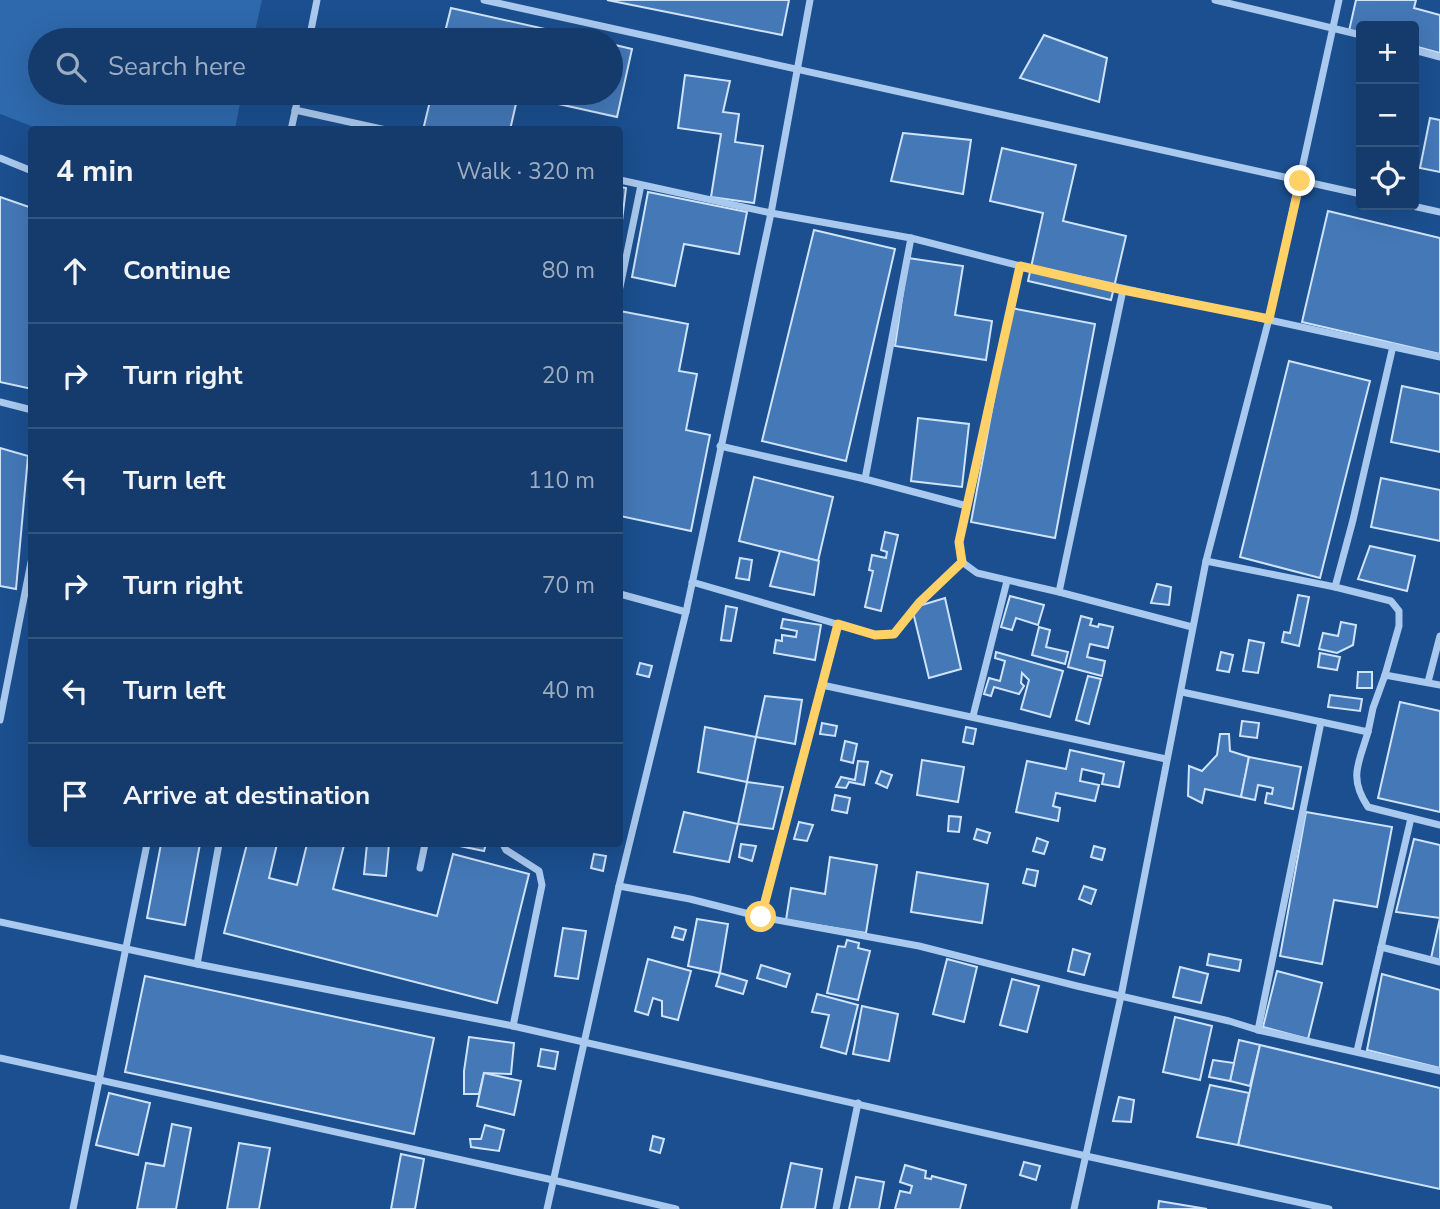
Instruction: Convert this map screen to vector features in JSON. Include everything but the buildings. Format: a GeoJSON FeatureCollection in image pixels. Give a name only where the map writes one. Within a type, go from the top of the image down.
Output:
{"type":"FeatureCollection","features":[{"type":"Feature","properties":{"kind":"street"},"geometry":{"type":"LineString","coordinates":[[311,28],[317,0]]}},
{"type":"Feature","properties":{"kind":"street"},"geometry":{"type":"LineString","coordinates":[[484,0],[609,28]]}},
{"type":"Feature","properties":{"kind":"street"},"geometry":{"type":"LineString","coordinates":[[547,1209],[619,886],[686,612],[771,213],[810,0]]}},
{"type":"Feature","properties":{"kind":"street"},"geometry":{"type":"LineString","coordinates":[[1215,0],[1356,34]]}},
{"type":"Feature","properties":{"kind":"street"},"geometry":{"type":"LineString","coordinates":[[1074,1209],[1121,996],[1206,561],[1269,319],[1339,0]]}},
{"type":"Feature","properties":{"kind":"street"},"geometry":{"type":"LineString","coordinates":[[623,31],[1356,193]]}},
{"type":"Feature","properties":{"kind":"street"},"geometry":{"type":"LineString","coordinates":[[1419,51],[1440,57]]}},
{"type":"Feature","properties":{"kind":"street"},"geometry":{"type":"LineString","coordinates":[[292,126],[296,105]]}},
{"type":"Feature","properties":{"kind":"street"},"geometry":{"type":"LineString","coordinates":[[295,110],[368,126]]}},
{"type":"Feature","properties":{"kind":"street"},"geometry":{"type":"LineString","coordinates":[[0,158],[28,169]]}},
{"type":"Feature","properties":{"kind":"street"},"geometry":{"type":"LineString","coordinates":[[623,181],[771,213],[911,238],[1123,290],[1440,357]]}},
{"type":"Feature","properties":{"kind":"street"},"geometry":{"type":"LineString","coordinates":[[623,272],[641,185]]}},
{"type":"Feature","properties":{"kind":"street"},"geometry":{"type":"LineString","coordinates":[[1419,207],[1440,212]]}},
{"type":"Feature","properties":{"kind":"street"},"geometry":{"type":"LineString","coordinates":[[864,479],[911,238]]}},
{"type":"Feature","properties":{"kind":"street"},"geometry":{"type":"LineString","coordinates":[[1020,266],[959,542],[962,562],[977,573],[1192,627]]}},
{"type":"Feature","properties":{"kind":"street"},"geometry":{"type":"LineString","coordinates":[[1059,592],[1123,290]]}},
{"type":"Feature","properties":{"kind":"street"},"geometry":{"type":"LineString","coordinates":[[1335,587],[1393,346]]}},
{"type":"Feature","properties":{"kind":"street"},"geometry":{"type":"LineString","coordinates":[[0,402],[28,409]]}},
{"type":"Feature","properties":{"kind":"street"},"geometry":{"type":"LineString","coordinates":[[720,446],[967,506]]}},
{"type":"Feature","properties":{"kind":"street"},"geometry":{"type":"LineString","coordinates":[[1206,561],[1391,601],[1399,611],[1399,626],[1356,772],[1358,792],[1368,807],[1440,825]]}},
{"type":"Feature","properties":{"kind":"street"},"geometry":{"type":"LineString","coordinates":[[692,582],[875,635],[894,634],[919,603],[962,562]]}},
{"type":"Feature","properties":{"kind":"street"},"geometry":{"type":"LineString","coordinates":[[0,720],[28,576]]}},
{"type":"Feature","properties":{"kind":"street"},"geometry":{"type":"LineString","coordinates":[[974,716],[1007,581]]}},
{"type":"Feature","properties":{"kind":"street"},"geometry":{"type":"LineString","coordinates":[[623,595],[686,612]]}},
{"type":"Feature","properties":{"kind":"street"},"geometry":{"type":"LineString","coordinates":[[761,917],[838,624]]}},
{"type":"Feature","properties":{"kind":"street"},"geometry":{"type":"LineString","coordinates":[[1429,682],[1440,636]]}},
{"type":"Feature","properties":{"kind":"street"},"geometry":{"type":"LineString","coordinates":[[1385,676],[1440,685]]}},
{"type":"Feature","properties":{"kind":"street"},"geometry":{"type":"LineString","coordinates":[[822,685],[1166,759]]}},
{"type":"Feature","properties":{"kind":"street"},"geometry":{"type":"LineString","coordinates":[[1182,692],[1368,732]]}},
{"type":"Feature","properties":{"kind":"street"},"geometry":{"type":"LineString","coordinates":[[1258,1030],[1321,722]]}},
{"type":"Feature","properties":{"kind":"street"},"geometry":{"type":"LineString","coordinates":[[1357,1051],[1411,818]]}},
{"type":"Feature","properties":{"kind":"street"},"geometry":{"type":"LineString","coordinates":[[73,1209],[146,847]]}},
{"type":"Feature","properties":{"kind":"street"},"geometry":{"type":"LineString","coordinates":[[197,964],[218,847]]}},
{"type":"Feature","properties":{"kind":"street"},"geometry":{"type":"LineString","coordinates":[[420,868],[424,847]]}},
{"type":"Feature","properties":{"kind":"street"},"geometry":{"type":"LineString","coordinates":[[504,847],[539,871],[542,885],[513,1026]]}},
{"type":"Feature","properties":{"kind":"street"},"geometry":{"type":"LineString","coordinates":[[619,886],[690,898],[761,917],[919,946],[1258,1030],[1440,1071]]}},
{"type":"Feature","properties":{"kind":"street"},"geometry":{"type":"LineString","coordinates":[[0,922],[513,1026],[1329,1209]]}},
{"type":"Feature","properties":{"kind":"street"},"geometry":{"type":"LineString","coordinates":[[1381,947],[1440,962]]}},
{"type":"Feature","properties":{"kind":"street"},"geometry":{"type":"LineString","coordinates":[[0,1058],[676,1209]]}},
{"type":"Feature","properties":{"kind":"street"},"geometry":{"type":"LineString","coordinates":[[836,1209],[858,1103]]}},
{"type":"Feature","properties":{"kind":"shaded area"},"geometry":{"type":"Polygon","coordinates":[[[0,0],[262,0],[256,28],[28,28],[28,105],[240,105],[236,126],[31,126],[0,114],[0,0]]]}},
{"type":"Feature","properties":{"kind":"route"},"geometry":{"type":"LineString","coordinates":[[761,917],[838,624],[875,635],[894,634],[919,603],[962,562],[959,542],[1020,266],[1269,319],[1300,181]]}}]}
